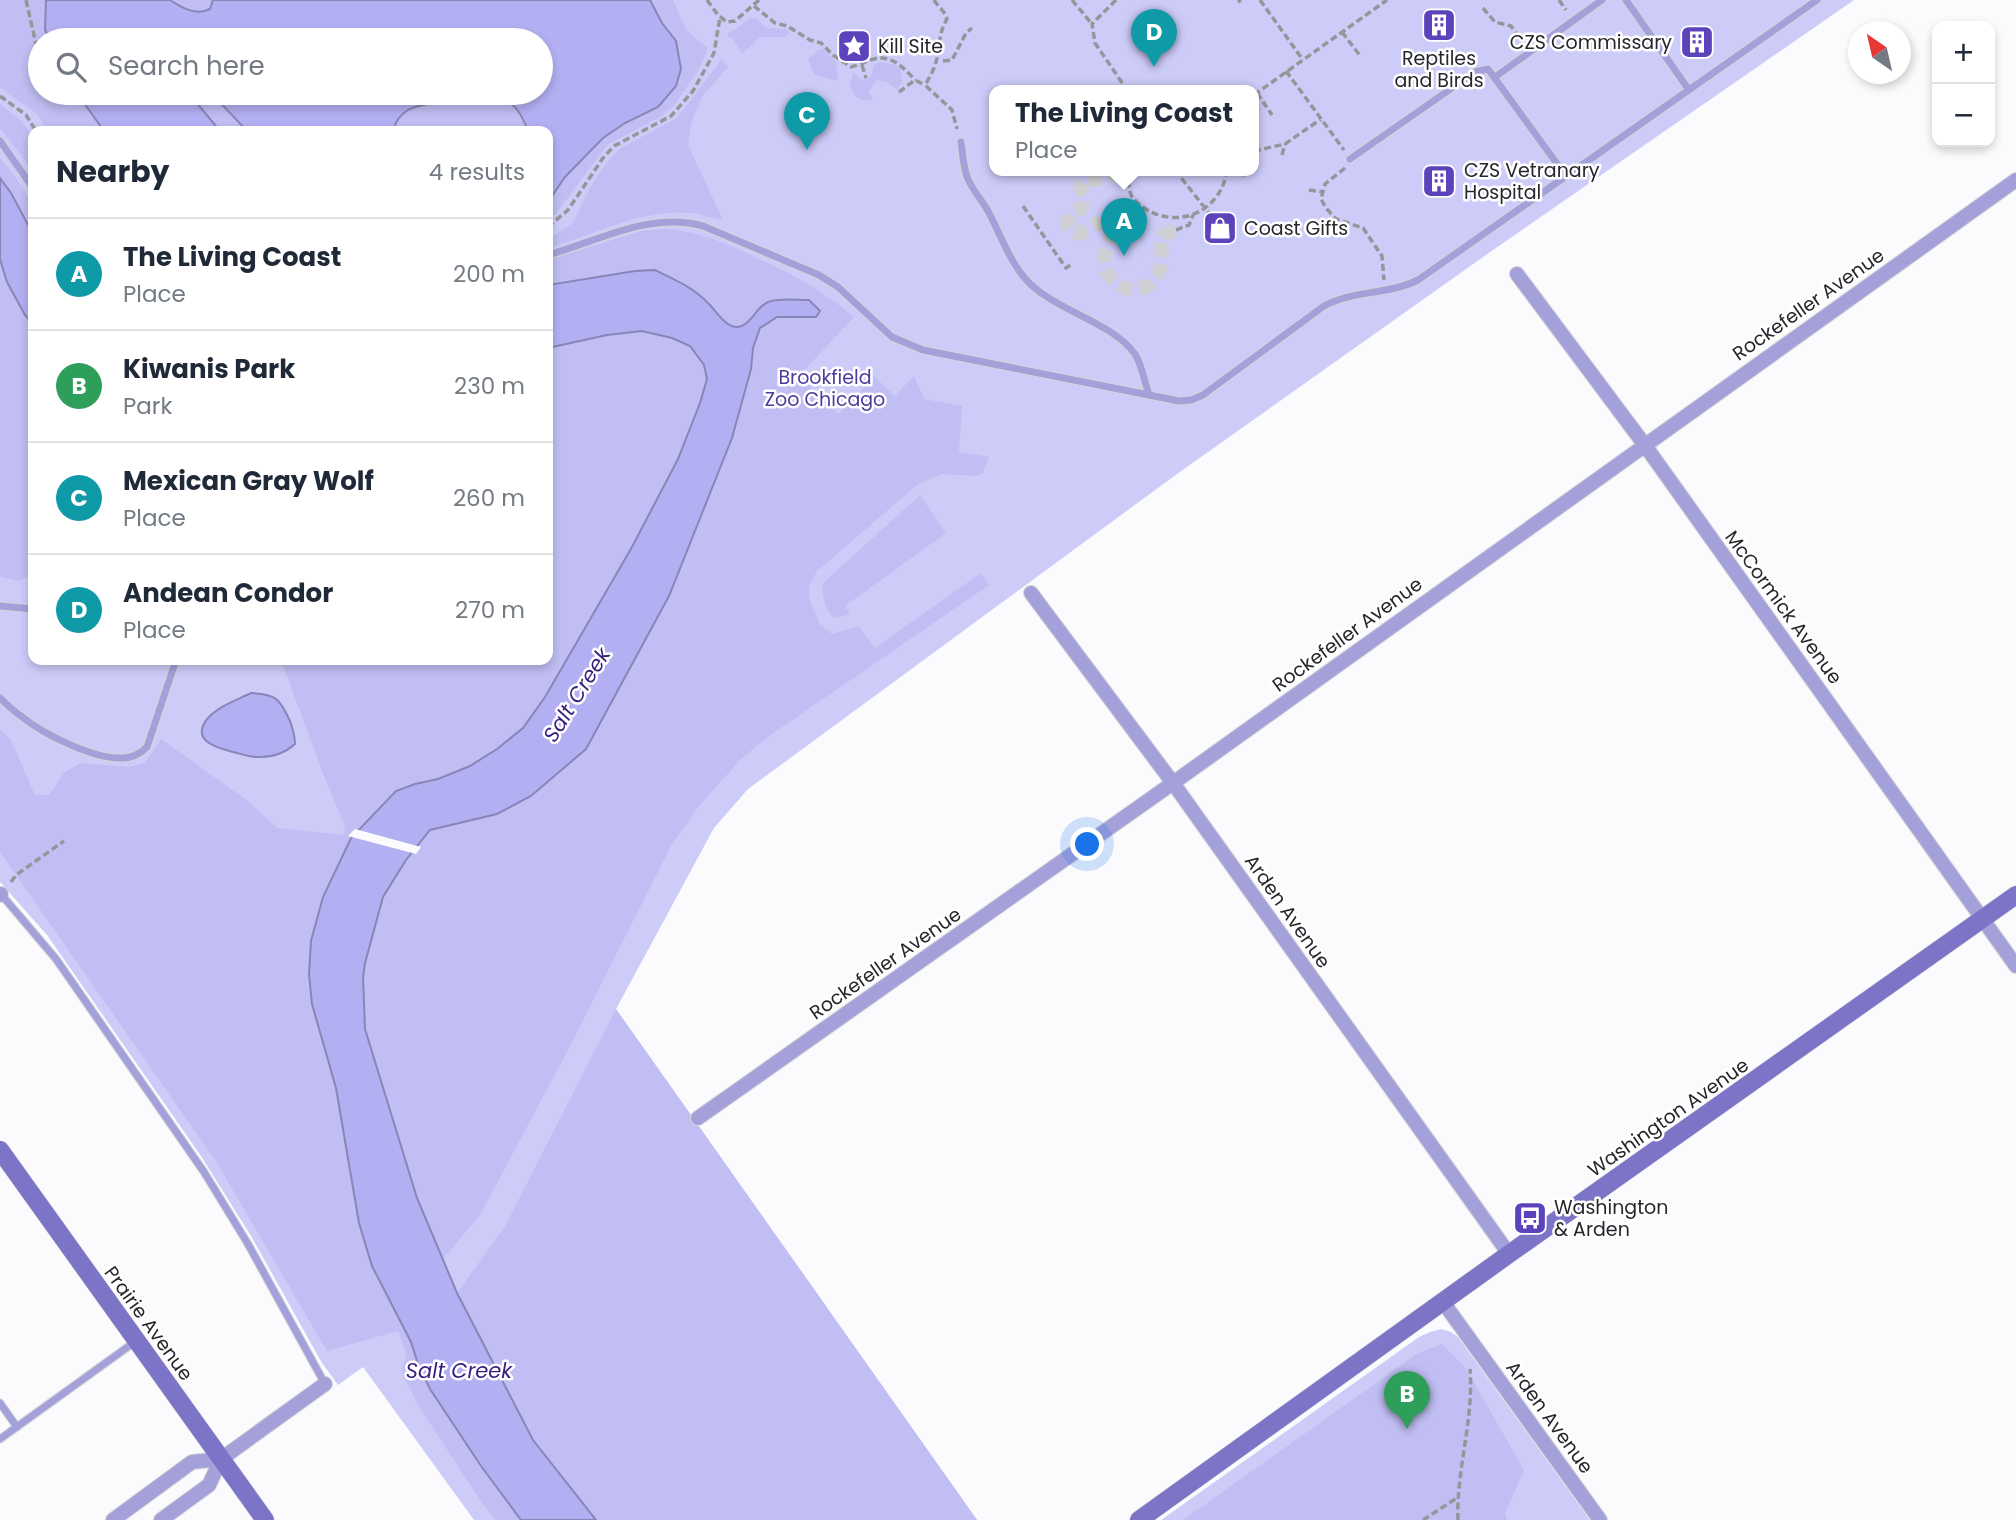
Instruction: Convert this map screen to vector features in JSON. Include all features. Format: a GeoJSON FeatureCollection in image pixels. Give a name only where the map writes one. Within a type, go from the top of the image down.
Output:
{"type":"FeatureCollection","features":[{"type":"Feature","properties":{"kind":"street","name":"Rockefeller Avenue"},"geometry":{"type":"LineString","coordinates":[[698,1118],[1173,783],[2016,180]]}},
{"type":"Feature","properties":{"kind":"street","name":"McCormick Avenue"},"geometry":{"type":"LineString","coordinates":[[1517,274],[1644,444],[2016,966]]}},
{"type":"Feature","properties":{"kind":"street","name":"Arden Avenue"},"geometry":{"type":"LineString","coordinates":[[1031,593],[1173,783],[1509,1255]]}},
{"type":"Feature","properties":{"kind":"street","name":"Washington Avenue"},"geometry":{"type":"LineString","coordinates":[[1139,1520],[2016,895]]}},
{"type":"Feature","properties":{"kind":"street","name":"Prairie Avenue"},"geometry":{"type":"LineString","coordinates":[[0,1150],[265,1520]]}},
{"type":"Feature","properties":{"kind":"street","name":"Arden Avenue"},"geometry":{"type":"LineString","coordinates":[[1443,1302],[1600,1520]]}},
{"type":"Feature","properties":{"kind":"street"},"geometry":{"type":"LineString","coordinates":[[161,1520],[209,1485],[221,1459],[325,1384]]}},
{"type":"Feature","properties":{"kind":"street"},"geometry":{"type":"LineString","coordinates":[[113,1520],[192,1462],[221,1459]]}},
{"type":"Feature","properties":{"kind":"lane"},"geometry":{"type":"LineString","coordinates":[[1495,77],[1602,0]]}},
{"type":"Feature","properties":{"kind":"lane"},"geometry":{"type":"LineString","coordinates":[[1626,0],[1689,90]]}},
{"type":"Feature","properties":{"kind":"lane"},"geometry":{"type":"LineString","coordinates":[[553,253],[648,224],[685,221],[819,275],[838,287],[892,337],[923,350],[1179,401],[1191,400],[1203,395],[1324,306],[1350,295],[1398,287],[1418,280],[1817,0]]}},
{"type":"Feature","properties":{"kind":"lane"},"geometry":{"type":"LineString","coordinates":[[1350,159],[1475,72],[1488,68],[1566,176]]}},
{"type":"Feature","properties":{"kind":"lane"},"geometry":{"type":"LineString","coordinates":[[0,141],[28,181]]}},
{"type":"Feature","properties":{"kind":"lane"},"geometry":{"type":"LineString","coordinates":[[961,142],[968,181],[1027,280],[1044,294],[1125,344],[1136,356],[1149,395]]}},
{"type":"Feature","properties":{"kind":"lane"},"geometry":{"type":"LineString","coordinates":[[0,606],[28,609]]}},
{"type":"Feature","properties":{"kind":"lane"},"geometry":{"type":"LineString","coordinates":[[0,698],[21,716],[52,736],[80,748],[119,758],[129,757],[140,753],[146,747],[174,665]]}},
{"type":"Feature","properties":{"kind":"lane"},"geometry":{"type":"LineString","coordinates":[[0,894],[57,959],[204,1172],[248,1244],[325,1384]]}},
{"type":"Feature","properties":{"kind":"lane"},"geometry":{"type":"LineString","coordinates":[[0,1439],[136,1340]]}},
{"type":"Feature","properties":{"kind":"lane"},"geometry":{"type":"LineString","coordinates":[[0,1403],[17,1427]]}},
{"type":"Feature","properties":{"kind":"path"},"geometry":{"type":"LineString","coordinates":[[26,0],[32,28]]}},
{"type":"Feature","properties":{"kind":"path"},"geometry":{"type":"LineString","coordinates":[[707,0],[727,22],[736,21],[759,0]]}},
{"type":"Feature","properties":{"kind":"path"},"geometry":{"type":"LineString","coordinates":[[925,85],[936,61],[938,37],[947,19],[946,13],[934,0]]}},
{"type":"Feature","properties":{"kind":"path"},"geometry":{"type":"LineString","coordinates":[[1072,0],[1092,24],[1095,43],[1124,85]]}},
{"type":"Feature","properties":{"kind":"path"},"geometry":{"type":"LineString","coordinates":[[1092,24],[1116,0]]}},
{"type":"Feature","properties":{"kind":"path"},"geometry":{"type":"LineString","coordinates":[[1260,0],[1303,60]]}},
{"type":"Feature","properties":{"kind":"path"},"geometry":{"type":"LineString","coordinates":[[1259,91],[1387,0]]}},
{"type":"Feature","properties":{"kind":"path"},"geometry":{"type":"LineString","coordinates":[[754,6],[775,23],[821,43],[851,67],[876,58],[901,65],[952,110],[961,142]]}},
{"type":"Feature","properties":{"kind":"path"},"geometry":{"type":"LineString","coordinates":[[1483,8],[1494,22],[1511,26],[1529,53]]}},
{"type":"Feature","properties":{"kind":"path"},"geometry":{"type":"LineString","coordinates":[[553,223],[568,210],[614,146],[671,116],[693,91],[714,53],[720,17]]}},
{"type":"Feature","properties":{"kind":"path"},"geometry":{"type":"LineString","coordinates":[[943,61],[952,60],[966,33],[972,28]]}},
{"type":"Feature","properties":{"kind":"path"},"geometry":{"type":"LineString","coordinates":[[1342,32],[1361,57]]}},
{"type":"Feature","properties":{"kind":"path"},"geometry":{"type":"LineString","coordinates":[[862,65],[866,78]]}},
{"type":"Feature","properties":{"kind":"path"},"geometry":{"type":"LineString","coordinates":[[1286,71],[1353,162],[1325,184],[1321,199],[1332,217],[1363,228],[1382,256],[1385,289]]}},
{"type":"Feature","properties":{"kind":"path"},"geometry":{"type":"LineString","coordinates":[[899,92],[915,80]]}},
{"type":"Feature","properties":{"kind":"path"},"geometry":{"type":"LineString","coordinates":[[0,96],[26,116],[33,126]]}},
{"type":"Feature","properties":{"kind":"path"},"geometry":{"type":"LineString","coordinates":[[1259,99],[1272,115]]}},
{"type":"Feature","properties":{"kind":"path"},"geometry":{"type":"LineString","coordinates":[[1259,150],[1285,145],[1321,119]]}},
{"type":"Feature","properties":{"kind":"path"},"geometry":{"type":"LineString","coordinates":[[1282,155],[1285,145]]}},
{"type":"Feature","properties":{"kind":"path"},"geometry":{"type":"LineString","coordinates":[[1129,176],[1130,194],[1143,208],[1168,217],[1194,215],[1205,209],[1223,188],[1226,176]]}},
{"type":"Feature","properties":{"kind":"path"},"geometry":{"type":"LineString","coordinates":[[1180,176],[1216,222]]}},
{"type":"Feature","properties":{"kind":"path"},"geometry":{"type":"LineString","coordinates":[[1309,190],[1322,192]]}},
{"type":"Feature","properties":{"kind":"path"},"geometry":{"type":"LineString","coordinates":[[1023,206],[1066,268],[1072,264]]}},
{"type":"Feature","properties":{"kind":"path"},"geometry":{"type":"LineString","coordinates":[[1175,230],[1189,225],[1194,215]]}},
{"type":"Feature","properties":{"kind":"path"},"geometry":{"type":"LineString","coordinates":[[0,894],[16,875],[64,841]]}},
{"type":"Feature","properties":{"kind":"path"},"geometry":{"type":"LineString","coordinates":[[1458,1520],[1457,1498],[1467,1429],[1471,1371],[1467,1362]]}},
{"type":"Feature","properties":{"kind":"path"},"geometry":{"type":"LineString","coordinates":[[1423,1520],[1457,1498]]}},
{"type":"Feature","properties":{"kind":"green space","name":"Brookfield Zoo Chicago"},"geometry":{"type":"Polygon","coordinates":[[[0,0],[1854,0],[1493,250],[1177,474],[748,789],[714,828],[616,1009],[977,1520],[596,1520],[533,1440],[457,1293],[404,1328],[430,1389],[521,1520],[474,1520],[363,1367],[338,1385],[322,1363],[251,1236],[201,1156],[47,935],[0,882],[0,0]]]}},
{"type":"Feature","properties":{"kind":"green space"},"geometry":{"type":"Polygon","coordinates":[[[1441,1329],[1458,1337],[1590,1520],[1161,1520],[1419,1337],[1441,1329]]]}},
{"type":"Feature","properties":{"kind":"shaded area"},"geometry":{"type":"Polygon","coordinates":[[[0,0],[46,0],[45,28],[28,28],[28,105],[86,105],[100,126],[44,126],[33,111],[0,87],[0,0]]]}},
{"type":"Feature","properties":{"kind":"shaded area"},"geometry":{"type":"Polygon","coordinates":[[[170,0],[213,0],[210,9],[200,12],[184,8],[170,0]]]}},
{"type":"Feature","properties":{"kind":"shaded area"},"geometry":{"type":"Polygon","coordinates":[[[650,0],[673,0],[686,30],[708,48],[699,69],[674,106],[660,117],[607,145],[553,216],[553,195],[565,177],[603,138],[625,123],[658,107],[681,69],[676,42],[650,0]]]}},
{"type":"Feature","properties":{"kind":"shaded area"},"geometry":{"type":"Polygon","coordinates":[[[750,18],[756,18],[767,28],[787,29],[789,33],[784,37],[760,37],[742,54],[733,39],[727,36],[750,18]]]}},
{"type":"Feature","properties":{"kind":"shaded area"},"geometry":{"type":"Polygon","coordinates":[[[823,49],[836,62],[838,78],[835,81],[814,74],[808,59],[823,49]]]}},
{"type":"Feature","properties":{"kind":"shaded area"},"geometry":{"type":"Polygon","coordinates":[[[722,59],[728,67],[702,97],[691,123],[688,145],[723,220],[691,213],[654,215],[636,218],[553,247],[553,236],[573,223],[601,170],[619,149],[677,118],[722,59]]]}},
{"type":"Feature","properties":{"kind":"shaded area"},"geometry":{"type":"Polygon","coordinates":[[[881,62],[900,68],[902,82],[897,89],[887,82],[876,80],[869,92],[873,100],[859,98],[850,86],[853,72],[861,80],[871,77],[874,64],[881,62]]]}},
{"type":"Feature","properties":{"kind":"shaded area"},"geometry":{"type":"Polygon","coordinates":[[[0,104],[28,130],[28,164],[0,128],[0,104]]]}},
{"type":"Feature","properties":{"kind":"shaded area"},"geometry":{"type":"Polygon","coordinates":[[[198,105],[222,105],[242,126],[216,126],[198,105]]]}},
{"type":"Feature","properties":{"kind":"shaded area"},"geometry":{"type":"Polygon","coordinates":[[[511,105],[526,126],[395,126],[406,112],[420,106],[511,105]]]}},
{"type":"Feature","properties":{"kind":"shaded area"},"geometry":{"type":"Polygon","coordinates":[[[0,158],[28,196],[28,225],[11,193],[0,177],[0,158]]]}},
{"type":"Feature","properties":{"kind":"shaded area"},"geometry":{"type":"Polygon","coordinates":[[[667,229],[712,239],[769,263],[818,291],[854,317],[799,376],[839,414],[874,376],[895,396],[914,376],[924,399],[962,406],[959,452],[989,457],[983,473],[978,476],[941,474],[917,485],[817,571],[809,586],[809,598],[820,625],[832,634],[859,626],[875,648],[981,573],[989,585],[769,736],[741,759],[699,806],[672,844],[568,1050],[480,1215],[443,1259],[417,1198],[365,1029],[363,977],[383,897],[406,860],[430,830],[453,825],[732,438],[760,328],[777,317],[816,317],[754,313],[747,323],[737,327],[730,325],[680,281],[655,270],[553,284],[553,258],[641,231],[667,229]]]}},
{"type":"Feature","properties":{"kind":"shaded area"},"geometry":{"type":"Polygon","coordinates":[[[0,259],[13,294],[28,318],[28,577],[19,581],[0,577],[0,259]]]}},
{"type":"Feature","properties":{"kind":"shaded area"},"geometry":{"type":"Polygon","coordinates":[[[643,331],[672,338],[690,346],[704,365],[707,379],[678,459],[632,547],[545,697],[523,728],[470,766],[396,791],[351,838],[323,897],[311,941],[312,1004],[336,1087],[359,1223],[372,1266],[411,1342],[418,1364],[481,1466],[521,1520],[495,1520],[418,1405],[402,1373],[406,1353],[398,1331],[327,1351],[217,1163],[0,852],[0,729],[11,740],[35,795],[49,795],[64,773],[80,763],[128,767],[145,763],[161,739],[248,801],[277,828],[343,835],[345,826],[283,665],[553,665],[553,347],[607,335],[643,331]]]}},
{"type":"Feature","properties":{"kind":"shaded area"},"geometry":{"type":"Polygon","coordinates":[[[920,495],[946,533],[845,606],[850,614],[834,618],[826,607],[822,584],[920,495]]]}},
{"type":"Feature","properties":{"kind":"shaded area"},"geometry":{"type":"Polygon","coordinates":[[[616,1009],[977,1520],[596,1520],[533,1440],[457,1293],[504,1228],[616,1009]]]}},
{"type":"Feature","properties":{"kind":"shaded area"},"geometry":{"type":"Polygon","coordinates":[[[1442,1344],[1465,1367],[1524,1470],[1505,1513],[1507,1520],[1183,1520],[1418,1353],[1442,1344]]]}},
{"type":"Feature","properties":{"kind":"water"},"geometry":{"type":"Polygon","coordinates":[[[46,0],[170,0],[184,8],[200,12],[210,9],[213,0],[650,0],[662,23],[676,41],[681,69],[676,86],[658,107],[625,123],[603,138],[565,177],[553,195],[553,126],[526,126],[512,105],[553,105],[553,28],[45,28],[46,0]]]}},
{"type":"Feature","properties":{"kind":"water"},"geometry":{"type":"Polygon","coordinates":[[[86,105],[198,105],[216,126],[100,126],[86,105]]]}},
{"type":"Feature","properties":{"kind":"water"},"geometry":{"type":"Polygon","coordinates":[[[222,105],[425,105],[408,110],[400,116],[395,126],[242,126],[222,105]]]}},
{"type":"Feature","properties":{"kind":"water"},"geometry":{"type":"Polygon","coordinates":[[[0,178],[28,225],[28,318],[7,282],[0,259],[0,178]]]}},
{"type":"Feature","properties":{"kind":"water","name":"Salt Creek"},"geometry":{"type":"Polygon","coordinates":[[[655,270],[684,284],[734,327],[743,326],[762,306],[775,300],[809,300],[820,311],[816,317],[777,317],[760,328],[732,438],[669,596],[586,749],[531,796],[497,814],[430,830],[406,860],[383,897],[363,977],[365,1029],[417,1198],[457,1293],[533,1440],[596,1520],[521,1520],[430,1389],[411,1342],[372,1266],[359,1223],[336,1088],[312,1004],[309,974],[311,941],[323,897],[351,838],[396,791],[470,766],[523,728],[545,697],[632,547],[678,459],[707,379],[704,365],[690,346],[672,338],[642,331],[607,335],[553,347],[553,284],[655,270]]]}},
{"type":"Feature","properties":{"kind":"water"},"geometry":{"type":"Polygon","coordinates":[[[251,693],[272,696],[280,703],[290,721],[295,744],[275,755],[253,757],[220,748],[204,738],[203,726],[212,714],[251,693]]]}},
{"type":"Feature","properties":{"kind":"pier"},"geometry":{"type":"Polygon","coordinates":[[[355,829],[421,847],[416,854],[348,836],[355,829]]]}},
{"type":"Feature","properties":{"kind":"tunnel"},"geometry":{"type":"LineString","coordinates":[[1111,176],[1105,180],[1084,180],[1080,187],[1085,196],[1082,208],[1070,215],[1067,224],[1071,232],[1079,234],[1095,224],[1105,223],[1111,237],[1104,265],[1114,282],[1132,290],[1149,284],[1160,269],[1163,235],[1176,230]]}},
{"type":"Feature","properties":{"kind":"place","name":"Reptiles and Birds"},"geometry":{"type":"Point","coordinates":[1439,25]}},
{"type":"Feature","properties":{"kind":"place","name":"CZS Commissary"},"geometry":{"type":"Point","coordinates":[1697,42]}},
{"type":"Feature","properties":{"kind":"place","name":"Kill Site"},"geometry":{"type":"Point","coordinates":[854,46]}},
{"type":"Feature","properties":{"kind":"place","name":"Andean Condor"},"geometry":{"type":"Point","coordinates":[1154,67]}},
{"type":"Feature","properties":{"kind":"place","name":"Mexican Gray Wolf"},"geometry":{"type":"Point","coordinates":[807,150]}},
{"type":"Feature","properties":{"kind":"place","name":"CZS Vetranary Hospital"},"geometry":{"type":"Point","coordinates":[1439,181]}},
{"type":"Feature","properties":{"kind":"place","name":"Coast Gifts"},"geometry":{"type":"Point","coordinates":[1220,228]}},
{"type":"Feature","properties":{"kind":"place","name":"The Living Coast"},"geometry":{"type":"Point","coordinates":[1124,256]}},
{"type":"Feature","properties":{"kind":"place","name":"Washington & Arden"},"geometry":{"type":"Point","coordinates":[1530,1218]}},
{"type":"Feature","properties":{"kind":"place","name":"Kiwanis Park"},"geometry":{"type":"Point","coordinates":[1407,1429]}}]}
